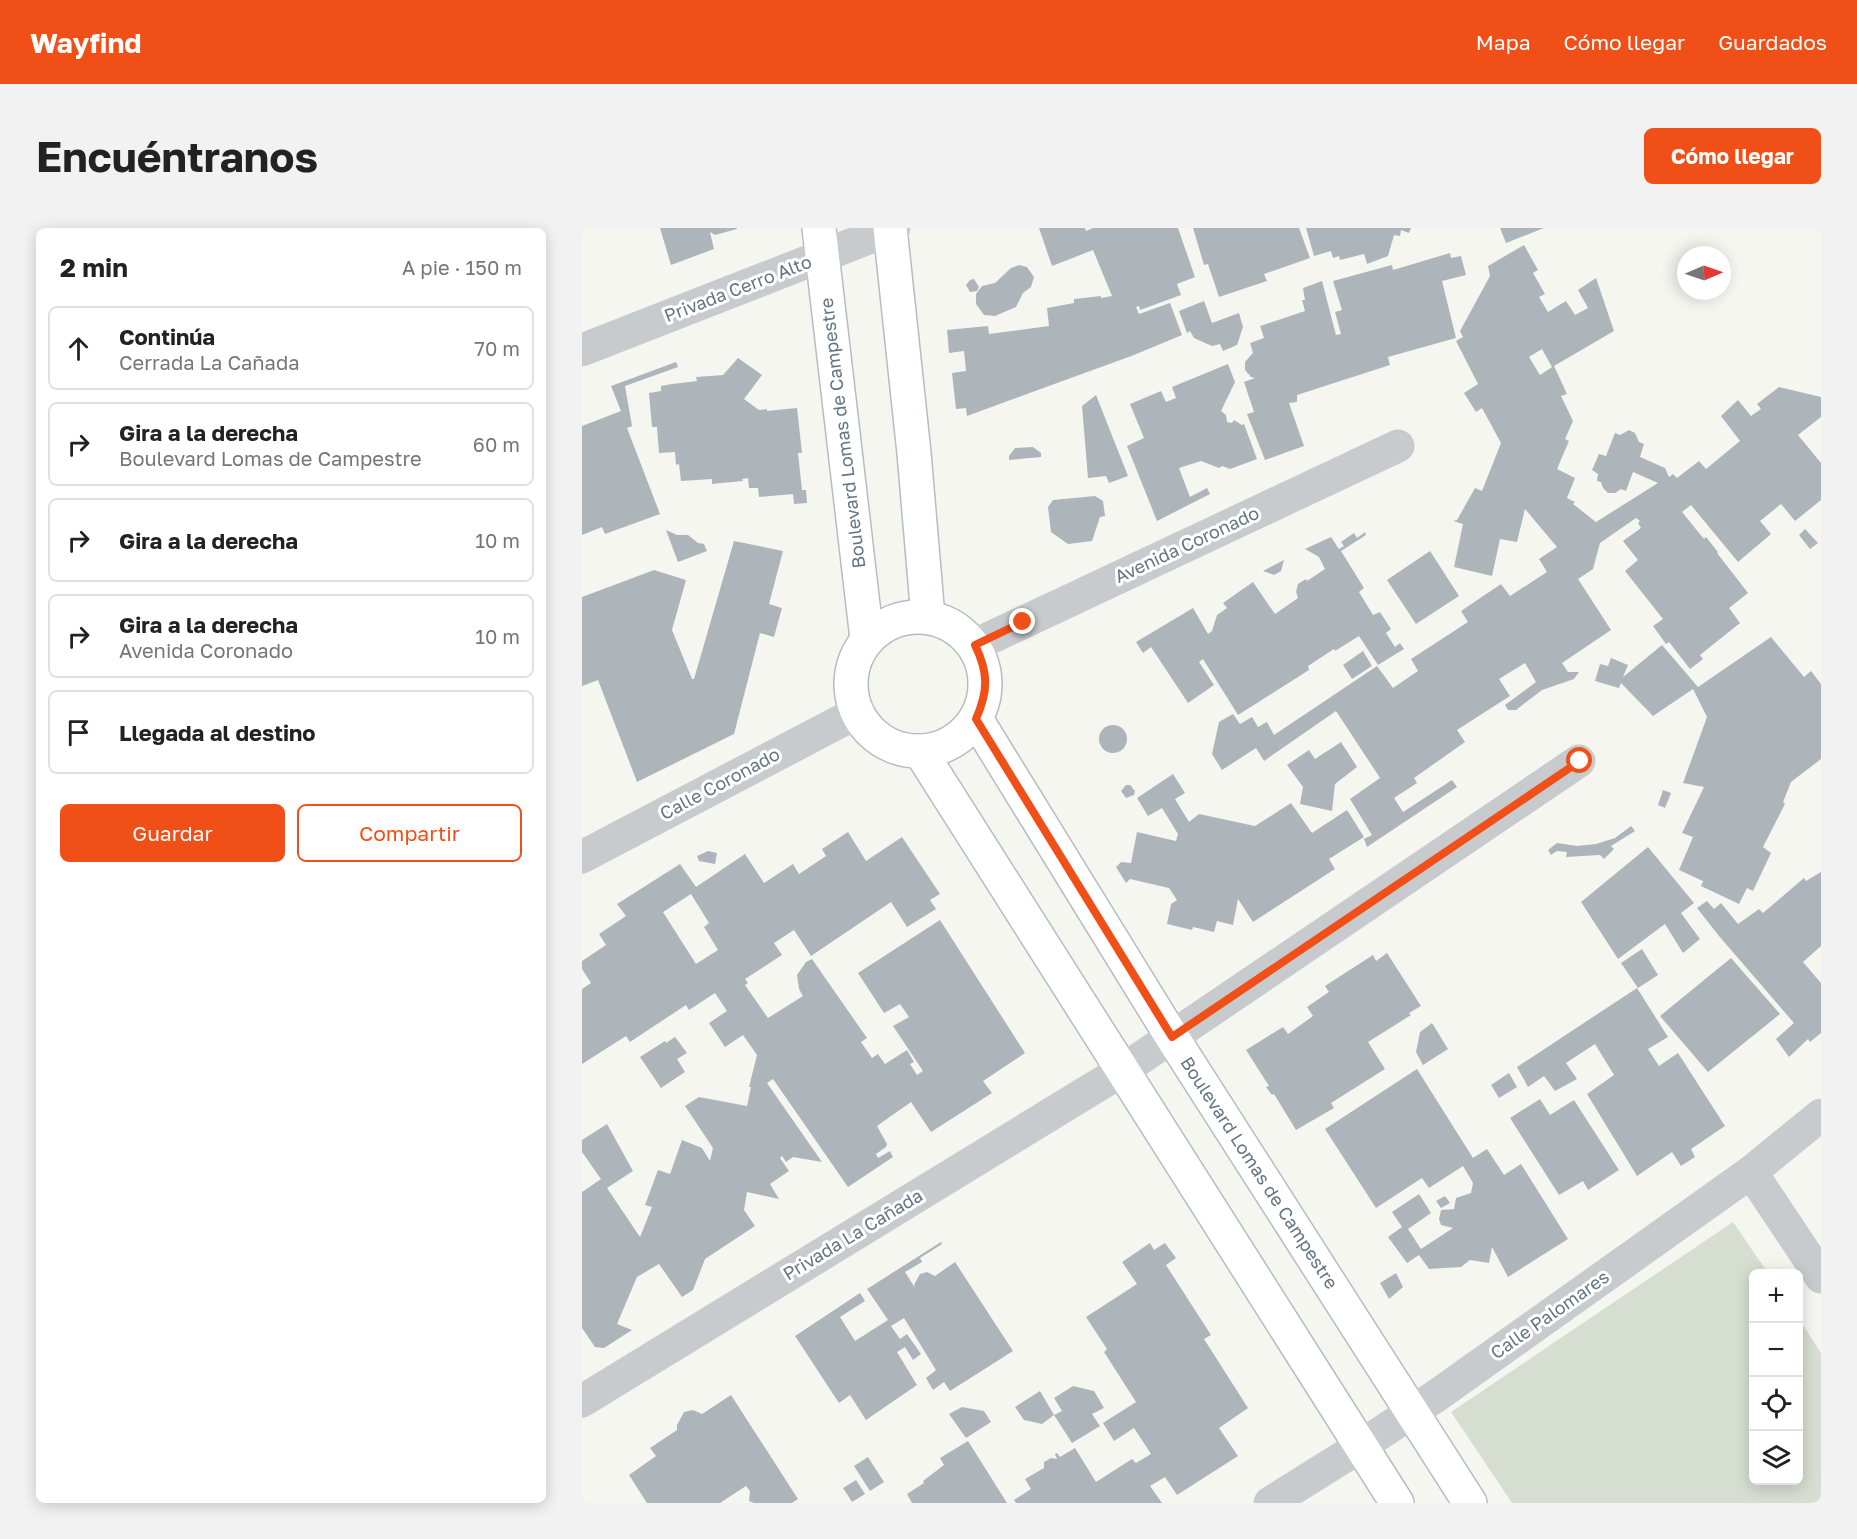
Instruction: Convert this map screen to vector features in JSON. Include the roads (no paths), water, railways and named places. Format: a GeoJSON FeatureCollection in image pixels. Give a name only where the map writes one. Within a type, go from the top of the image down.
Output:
{"type":"FeatureCollection","features":[{"type":"Feature","properties":{"kind":"main road"},"geometry":{"type":"LineString","coordinates":[[891,228],[928,617]]}},
{"type":"Feature","properties":{"kind":"main road","name":"Boulevard Lomas de Campestre"},"geometry":{"type":"LineString","coordinates":[[821,242],[867,639]]}},
{"type":"Feature","properties":{"kind":"main road"},"geometry":{"type":"LineString","coordinates":[[906,617],[928,617],[949,624],[975,645],[985,677],[984,699],[976,719],[961,736],[942,747],[920,751],[898,748],[878,738],[863,722],[853,702],[851,680],[856,658],[867,639],[885,625],[906,617]]}},
{"type":"Feature","properties":{"kind":"main road","name":"Boulevard Lomas de Campestre"},"geometry":{"type":"LineString","coordinates":[[976,719],[1172,1037],[1470,1503]]}},
{"type":"Feature","properties":{"kind":"main road"},"geometry":{"type":"LineString","coordinates":[[920,751],[1397,1503]]}},
{"type":"Feature","properties":{"kind":"street","name":"Privada Cerro Alto"},"geometry":{"type":"LineString","coordinates":[[582,350],[821,242],[891,228]]}},
{"type":"Feature","properties":{"kind":"street","name":"Avenida Coronado"},"geometry":{"type":"LineString","coordinates":[[975,645],[1398,446]]}},
{"type":"Feature","properties":{"kind":"street","name":"Calle Coronado"},"geometry":{"type":"LineString","coordinates":[[582,857],[858,712]]}},
{"type":"Feature","properties":{"kind":"street","name":"Privada La Cañada"},"geometry":{"type":"LineString","coordinates":[[582,1401],[1123,1070],[1580,761]]}},
{"type":"Feature","properties":{"kind":"street","name":"Calle Palomares"},"geometry":{"type":"LineString","coordinates":[[1270,1503],[1412,1413],[1751,1172],[1821,1114]]}},
{"type":"Feature","properties":{"kind":"street"},"geometry":{"type":"LineString","coordinates":[[1751,1172],[1821,1277]]}}]}
